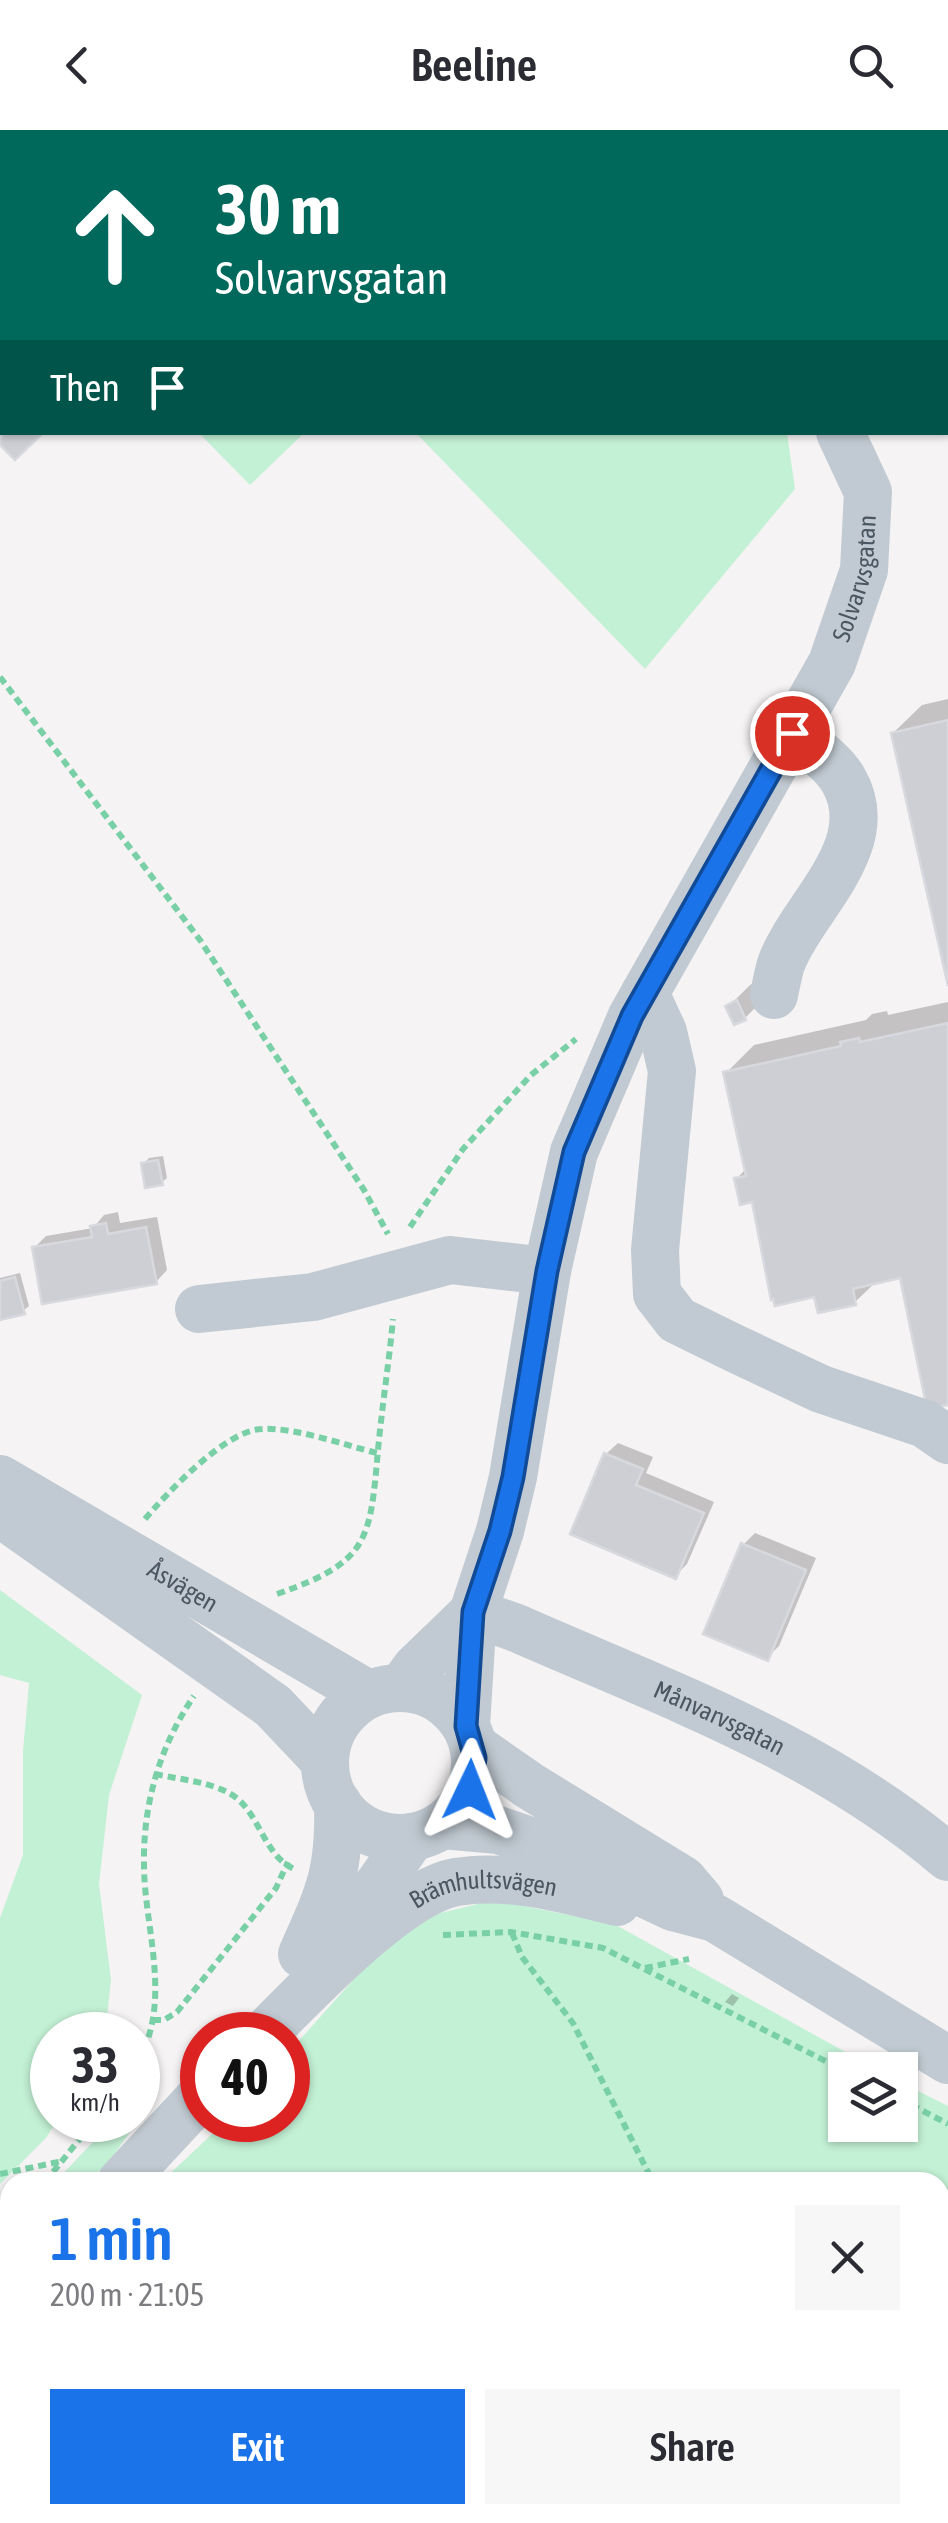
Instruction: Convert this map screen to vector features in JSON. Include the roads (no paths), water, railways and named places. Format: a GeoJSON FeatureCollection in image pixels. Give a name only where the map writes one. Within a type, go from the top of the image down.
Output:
{"type":"FeatureCollection","features":[{"type":"Feature","properties":{"kind":"street","name":"Solvarvsgatan"},"geometry":{"type":"LineString","coordinates":[[473,1612],[513,1477],[547,1271],[574,1152],[638,1004],[832,663],[864,570],[868,492],[841,435]]}},
{"type":"Feature","properties":{"kind":"street"},"geometry":{"type":"LineString","coordinates":[[774,995],[782,962],[829,886],[851,838],[855,807],[843,779],[824,757],[792,733]]}},
{"type":"Feature","properties":{"kind":"street"},"geometry":{"type":"LineString","coordinates":[[638,1004],[663,1032],[672,1071],[655,1250],[657,1294],[677,1320],[820,1389],[925,1424],[948,1440]]}},
{"type":"Feature","properties":{"kind":"street"},"geometry":{"type":"LineString","coordinates":[[198,1309],[312,1297],[397,1262],[450,1260],[547,1271]]}},
{"type":"Feature","properties":{"kind":"street","name":"Åsvägen"},"geometry":{"type":"LineString","coordinates":[[0,1479],[385,1691]]}},
{"type":"Feature","properties":{"kind":"street","name":"Åsvägen"},"geometry":{"type":"LineString","coordinates":[[0,1513],[273,1706],[332,1782]]}},
{"type":"Feature","properties":{"kind":"street"},"geometry":{"type":"LineString","coordinates":[[272,2012],[332,1886],[339,1850],[332,1782],[334,1726],[350,1708],[385,1691],[416,1668],[473,1612]]}},
{"type":"Feature","properties":{"kind":"street"},"geometry":{"type":"LineString","coordinates":[[427,1831],[459,1810],[475,1769],[470,1736],[473,1612]]}},
{"type":"Feature","properties":{"kind":"street","name":"Månvarvsgatan"},"geometry":{"type":"LineString","coordinates":[[473,1612],[793,1751],[868,1795],[948,1857]]}},
{"type":"Feature","properties":{"kind":"street"},"geometry":{"type":"LineString","coordinates":[[385,1691],[424,1691],[444,1701],[470,1736],[530,1786],[683,1880],[732,1928]]}},
{"type":"Feature","properties":{"kind":"street"},"geometry":{"type":"LineString","coordinates":[[332,1782],[352,1820],[370,1832],[391,1837],[427,1831],[498,1830],[539,1844],[673,1907],[732,1928],[948,2060]]}},
{"type":"Feature","properties":{"kind":"street","name":"Brämhultsvägen"},"geometry":{"type":"LineString","coordinates":[[277,2012],[427,1831]]}},
{"type":"Feature","properties":{"kind":"street","name":"Brämhultsvägen"},"geometry":{"type":"LineString","coordinates":[[281,2012],[386,1922],[432,1890],[451,1883],[505,1880],[732,1928]]}},
{"type":"Feature","properties":{"kind":"street"},"geometry":{"type":"LineString","coordinates":[[129,2172],[180,2118]]}}]}
